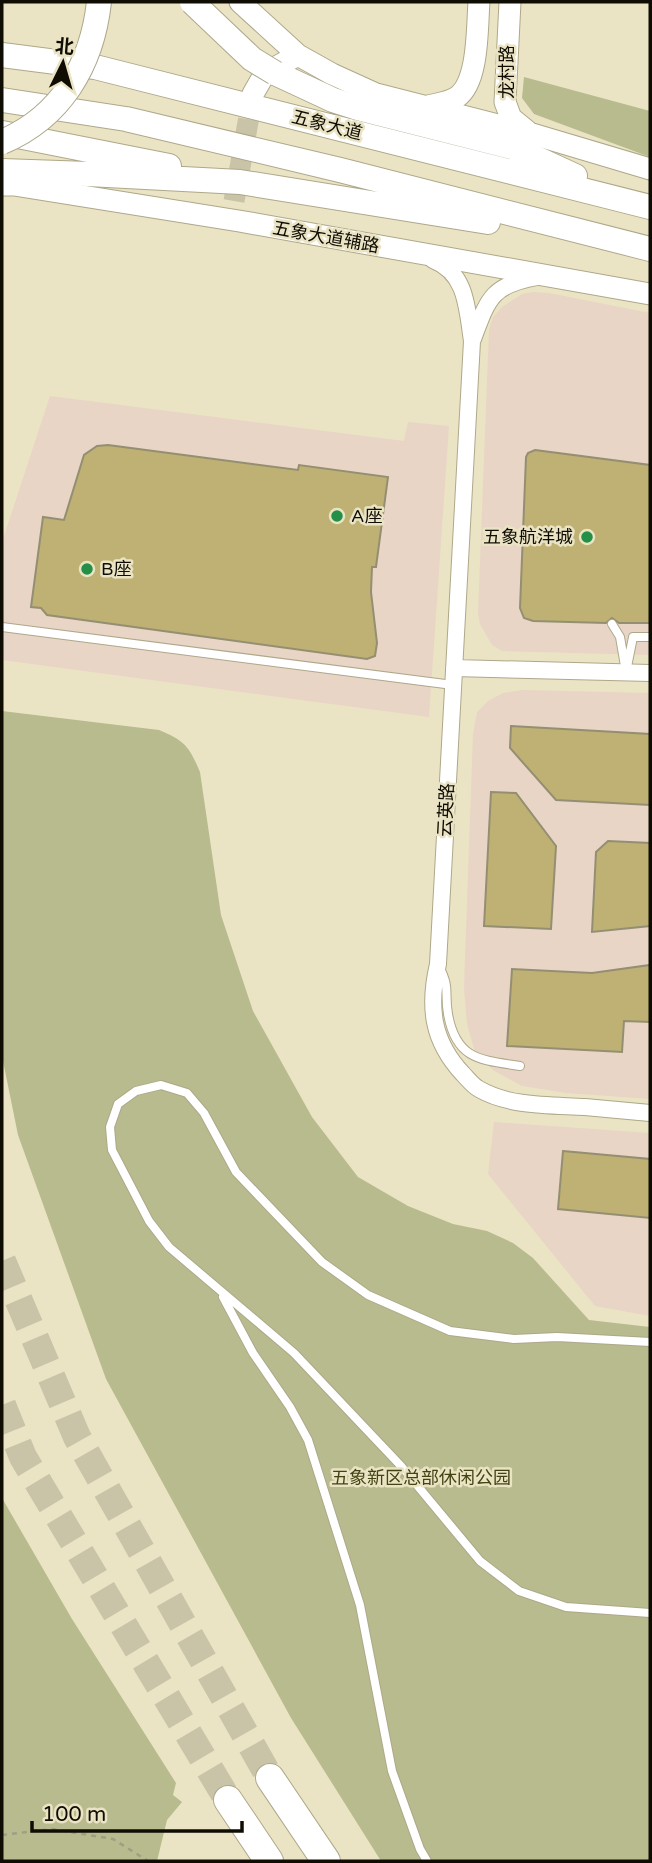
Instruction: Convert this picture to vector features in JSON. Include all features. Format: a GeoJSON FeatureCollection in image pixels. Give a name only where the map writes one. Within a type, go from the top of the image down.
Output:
{"type":"FeatureCollection","features":[{"type":"Feature","properties":{"kind":"highway"},"geometry":{"type":"LineString","coordinates":[[270,1778],[326,1861]]}},
{"type":"Feature","properties":{"kind":"highway"},"geometry":{"type":"LineString","coordinates":[[228,1800],[269,1861]]}},
{"type":"Feature","properties":{"kind":"main road"},"geometry":{"type":"LineString","coordinates":[[2,142],[52,111],[72,86],[85,60],[99,2]]}},
{"type":"Feature","properties":{"kind":"main road"},"geometry":{"type":"LineString","coordinates":[[192,2],[251,59],[333,100],[512,147],[640,204]]}},
{"type":"Feature","properties":{"kind":"main road","name":"五象大道"},"geometry":{"type":"LineString","coordinates":[[2,55],[95,67],[640,204]]}},
{"type":"Feature","properties":{"kind":"main road"},"geometry":{"type":"LineString","coordinates":[[2,100],[126,119],[354,173],[643,247]]}},
{"type":"Feature","properties":{"kind":"main road"},"geometry":{"type":"LineString","coordinates":[[2,133],[109,153],[238,201]]}},
{"type":"Feature","properties":{"kind":"main road"},"geometry":{"type":"LineString","coordinates":[[2,171],[88,174],[238,201],[643,247]]}},
{"type":"Feature","properties":{"kind":"street"},"geometry":{"type":"LineString","coordinates":[[240,2],[298,55],[376,94],[529,133],[650,169]]}},
{"type":"Feature","properties":{"kind":"street","name":"龙村路"},"geometry":{"type":"LineString","coordinates":[[425,107],[457,97],[468,83],[475,60],[479,2]]}},
{"type":"Feature","properties":{"kind":"street","name":"龙村路"},"geometry":{"type":"LineString","coordinates":[[510,2],[505,102],[511,118],[529,133]]}},
{"type":"Feature","properties":{"kind":"street"},"geometry":{"type":"LineString","coordinates":[[253,94],[265,73],[298,55]]}},
{"type":"Feature","properties":{"kind":"street","name":"五象大道辅路"},"geometry":{"type":"LineString","coordinates":[[2,186],[238,201],[411,251],[650,294]]}},
{"type":"Feature","properties":{"kind":"street"},"geometry":{"type":"LineString","coordinates":[[411,251],[443,264],[456,276],[464,291],[472,341]]}},
{"type":"Feature","properties":{"kind":"street"},"geometry":{"type":"LineString","coordinates":[[472,341],[485,306],[498,291],[514,281],[551,275]]}},
{"type":"Feature","properties":{"kind":"street","name":"云英路"},"geometry":{"type":"LineString","coordinates":[[472,341],[438,964],[432,990],[435,1022],[449,1057],[478,1089],[505,1099],[536,1104],[650,1113]]}},
{"type":"Feature","properties":{"kind":"street"},"geometry":{"type":"LineString","coordinates":[[453,676],[650,673]]}},
{"type":"Feature","properties":{"kind":"lane"},"geometry":{"type":"LineString","coordinates":[[612,624],[620,637],[626,672]]}},
{"type":"Feature","properties":{"kind":"lane"},"geometry":{"type":"LineString","coordinates":[[2,626],[453,676]]}},
{"type":"Feature","properties":{"kind":"lane"},"geometry":{"type":"LineString","coordinates":[[626,672],[633,637],[650,637]]}},
{"type":"Feature","properties":{"kind":"lane"},"geometry":{"type":"LineString","coordinates":[[438,964],[448,984],[448,1013],[457,1044],[470,1055],[520,1066]]}},
{"type":"Feature","properties":{"kind":"lane"},"geometry":{"type":"LineString","coordinates":[[650,1342],[557,1337],[514,1339],[450,1331],[368,1295],[322,1262],[236,1172],[204,1113],[187,1093],[161,1085],[136,1091],[118,1104],[110,1127],[113,1150],[149,1221],[169,1247],[294,1353],[401,1466],[480,1561],[519,1591],[566,1607],[650,1613]]}},
{"type":"Feature","properties":{"kind":"lane"},"geometry":{"type":"LineString","coordinates":[[219,1291],[253,1353],[290,1407],[308,1440],[360,1605],[392,1771],[420,1849],[427,1861]]}},
{"type":"Feature","properties":{"kind":"path"},"geometry":{"type":"LineString","coordinates":[[2,1835],[52,1829],[113,1839],[148,1861]]}},
{"type":"Feature","properties":{"kind":"shaded area","name":"五象航洋城"},"geometry":{"type":"Polygon","coordinates":[[[534,292],[650,313],[650,655],[502,651],[492,645],[480,624],[478,613],[489,330],[493,317],[502,307],[522,294],[534,292]]]}},
{"type":"Feature","properties":{"kind":"shaded area"},"geometry":{"type":"Polygon","coordinates":[[[50,396],[404,441],[408,422],[449,426],[429,717],[2,660],[2,542],[50,396]]]}},
{"type":"Feature","properties":{"kind":"shaded area"},"geometry":{"type":"Polygon","coordinates":[[[522,690],[650,693],[650,1099],[566,1093],[522,1086],[493,1070],[475,1052],[467,1024],[464,988],[473,734],[477,712],[488,701],[503,693],[522,690]]]}},
{"type":"Feature","properties":{"kind":"shaded area"},"geometry":{"type":"Polygon","coordinates":[[[494,1122],[650,1133],[650,1316],[595,1306],[488,1174],[494,1122]]]}},
{"type":"Feature","properties":{"kind":"green space"},"geometry":{"type":"Polygon","coordinates":[[[524,77],[650,111],[650,157],[534,114],[522,98],[524,77]]]}},
{"type":"Feature","properties":{"kind":"green space","name":"五象新区总部休闲公园"},"geometry":{"type":"Polygon","coordinates":[[[2,711],[159,730],[185,745],[200,772],[221,915],[253,1011],[312,1117],[358,1177],[408,1206],[453,1224],[487,1231],[513,1243],[533,1258],[589,1320],[650,1327],[650,1861],[381,1861],[291,1718],[106,1379],[18,1135],[2,1056],[2,711]]]}},
{"type":"Feature","properties":{"kind":"green space"},"geometry":{"type":"Polygon","coordinates":[[[2,1498],[72,1619],[176,1783],[173,1795],[182,1802],[167,1820],[157,1861],[2,1861],[2,1498]]]}},
{"type":"Feature","properties":{"kind":"building"},"geometry":{"type":"Polygon","coordinates":[[[108,445],[298,470],[299,465],[388,477],[376,567],[372,567],[371,592],[377,643],[375,656],[367,659],[47,615],[41,608],[31,607],[43,517],[64,520],[84,455],[97,446],[108,445]]]}},
{"type":"Feature","properties":{"kind":"building","name":"五象航洋城"},"geometry":{"type":"Polygon","coordinates":[[[535,450],[650,465],[650,623],[619,623],[612,618],[606,623],[533,621],[524,618],[520,608],[526,457],[535,450]]]}},
{"type":"Feature","properties":{"kind":"building"},"geometry":{"type":"Polygon","coordinates":[[[511,726],[650,734],[650,805],[556,800],[510,748],[511,726]]]}},
{"type":"Feature","properties":{"kind":"building"},"geometry":{"type":"Polygon","coordinates":[[[491,792],[516,793],[556,846],[551,929],[484,926],[491,792]]]}},
{"type":"Feature","properties":{"kind":"building"},"geometry":{"type":"Polygon","coordinates":[[[608,841],[650,843],[650,926],[592,932],[596,852],[608,841]]]}},
{"type":"Feature","properties":{"kind":"building"},"geometry":{"type":"Polygon","coordinates":[[[650,965],[650,1022],[624,1021],[622,1052],[507,1046],[512,969],[592,973],[650,965]]]}},
{"type":"Feature","properties":{"kind":"building"},"geometry":{"type":"Polygon","coordinates":[[[563,1151],[650,1159],[650,1218],[558,1209],[563,1151]]]}},
{"type":"Feature","properties":{"kind":"tunnel"},"geometry":{"type":"LineString","coordinates":[[234,201],[253,94]]}},
{"type":"Feature","properties":{"kind":"tunnel"},"geometry":{"type":"LineString","coordinates":[[2,1261],[77,1437],[270,1778]]}},
{"type":"Feature","properties":{"kind":"tunnel"},"geometry":{"type":"LineString","coordinates":[[2,1405],[23,1457],[228,1800]]}},
{"type":"Feature","properties":{"kind":"place","name":"A座"},"geometry":{"type":"Point","coordinates":[337,516]}},
{"type":"Feature","properties":{"kind":"place","name":"五象航洋城"},"geometry":{"type":"Point","coordinates":[587,537]}},
{"type":"Feature","properties":{"kind":"place","name":"B座"},"geometry":{"type":"Point","coordinates":[87,569]}}]}
